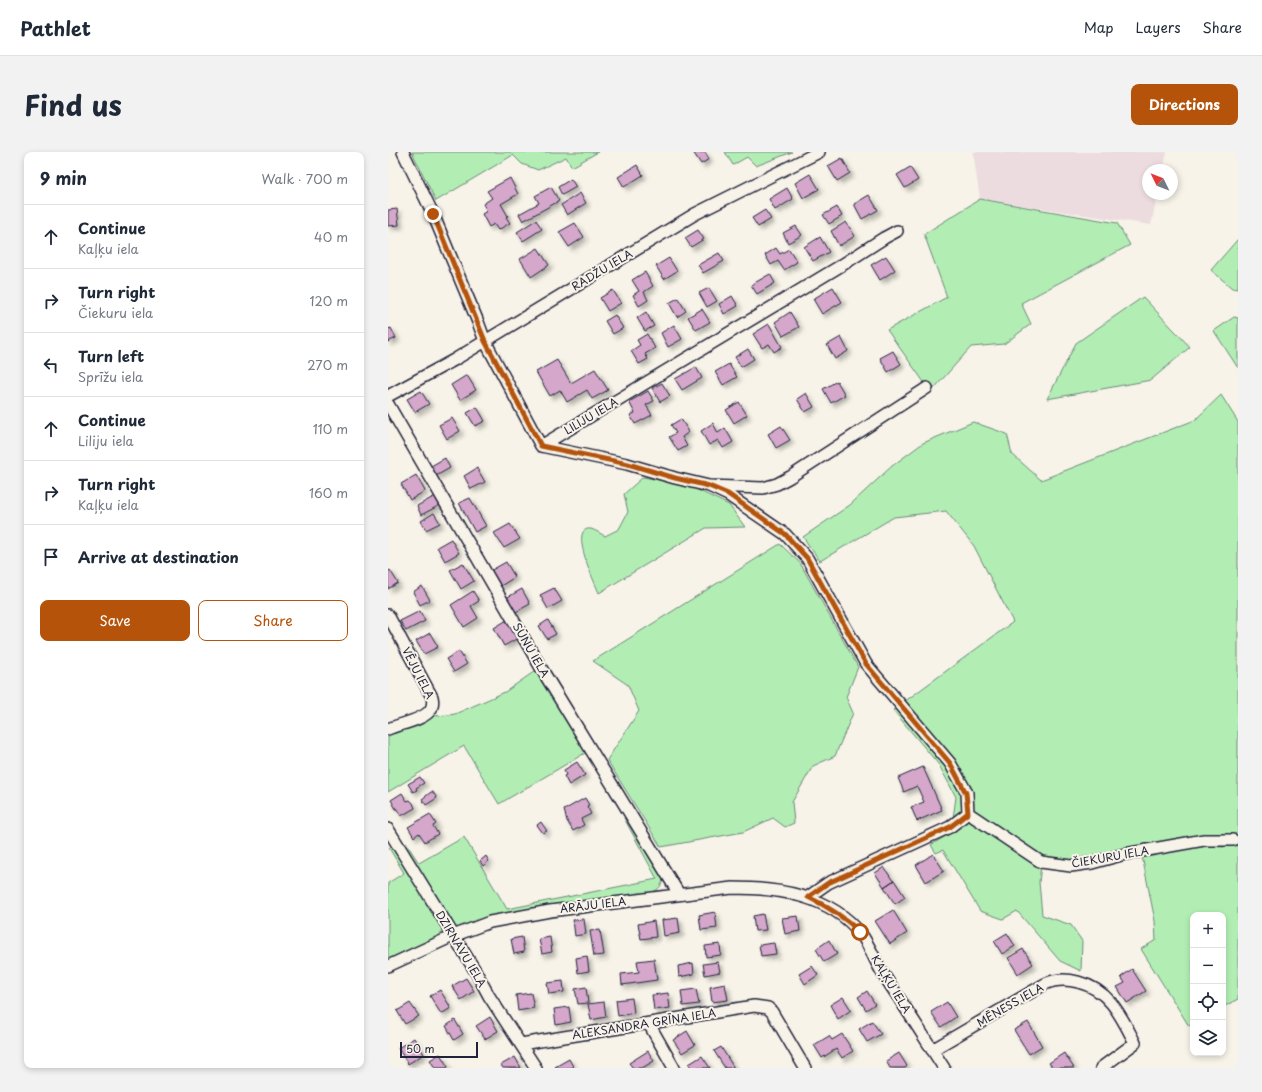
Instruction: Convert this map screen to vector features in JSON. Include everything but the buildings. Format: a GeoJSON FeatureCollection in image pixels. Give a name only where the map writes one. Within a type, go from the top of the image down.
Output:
{"type":"FeatureCollection","features":[{"type":"Feature","properties":{"kind":"street"},"geometry":{"type":"LineString","coordinates":[[403,152],[433,214],[485,341],[541,446]]}},
{"type":"Feature","properties":{"kind":"street","name":"RADŽU IELA"},"geometry":{"type":"LineString","coordinates":[[388,396],[454,360],[695,214],[819,152]]}},
{"type":"Feature","properties":{"kind":"street","name":"LILIJU IELA"},"geometry":{"type":"LineString","coordinates":[[541,446],[897,231]]}},
{"type":"Feature","properties":{"kind":"street","name":"LILIJU IELA"},"geometry":{"type":"LineString","coordinates":[[541,446],[628,464],[709,486],[762,488],[777,484],[790,477],[926,388]]}},
{"type":"Feature","properties":{"kind":"street","name":"SŪNU IELA"},"geometry":{"type":"LineString","coordinates":[[388,404],[541,668],[679,894]]}},
{"type":"Feature","properties":{"kind":"street"},"geometry":{"type":"LineString","coordinates":[[709,486],[728,494],[785,534],[807,558],[866,664],[950,763],[966,793],[968,813],[950,827],[828,883],[808,897]]}},
{"type":"Feature","properties":{"kind":"street","name":"VĒJU IELA"},"geometry":{"type":"LineString","coordinates":[[388,615],[432,697],[433,703],[432,709],[422,717],[388,729]]}},
{"type":"Feature","properties":{"kind":"street","name":"ČIEKURU IELA"},"geometry":{"type":"LineString","coordinates":[[968,813],[1041,862],[1071,866],[1092,863],[1125,854],[1204,840],[1233,840]]}},
{"type":"Feature","properties":{"kind":"street","name":"DZIRNAVU IELA"},"geometry":{"type":"LineString","coordinates":[[388,830],[489,996],[536,1068]]}},
{"type":"Feature","properties":{"kind":"street","name":"ARĀJU IELA"},"geometry":{"type":"LineString","coordinates":[[388,966],[453,936],[490,922],[519,916],[732,888],[776,890],[808,897]]}},
{"type":"Feature","properties":{"kind":"street","name":"KAĻĶU IELA"},"geometry":{"type":"LineString","coordinates":[[808,897],[823,904],[838,914],[860,932],[880,968],[944,1068]]}},
{"type":"Feature","properties":{"kind":"street","name":"MĒNESS IELA"},"geometry":{"type":"LineString","coordinates":[[932,1050],[1044,984],[1060,980],[1072,981],[1087,984],[1104,994],[1110,1001],[1135,1043],[1101,1068]]}},
{"type":"Feature","properties":{"kind":"street","name":"ALEKSANDRA GRĪNA IELA"},"geometry":{"type":"LineString","coordinates":[[521,1044],[754,1006],[768,1008],[778,1019],[805,1068]]}},
{"type":"Feature","properties":{"kind":"street"},"geometry":{"type":"LineString","coordinates":[[648,1024],[674,1068]]}},
{"type":"Feature","properties":{"kind":"shaded area"},"geometry":{"type":"Polygon","coordinates":[[[973,152],[1167,152],[1164,164],[1142,164],[1142,200],[1157,200],[1151,225],[980,199],[973,152]]]}},
{"type":"Feature","properties":{"kind":"green space"},"geometry":{"type":"Polygon","coordinates":[[[412,152],[598,152],[572,167],[566,157],[538,170],[522,164],[513,155],[436,201],[412,152]]]}},
{"type":"Feature","properties":{"kind":"green space"},"geometry":{"type":"Polygon","coordinates":[[[725,152],[792,152],[756,166],[747,157],[733,165],[725,152]]]}},
{"type":"Feature","properties":{"kind":"green space"},"geometry":{"type":"Polygon","coordinates":[[[980,199],[1117,223],[1130,245],[1021,303],[1031,324],[1004,344],[971,347],[931,392],[887,330],[947,297],[924,234],[980,199]]]}},
{"type":"Feature","properties":{"kind":"green space"},"geometry":{"type":"Polygon","coordinates":[[[1238,239],[1238,289],[1232,288],[1211,270],[1238,239]]]}},
{"type":"Feature","properties":{"kind":"green space"},"geometry":{"type":"Polygon","coordinates":[[[1143,297],[1190,347],[1151,380],[1047,399],[1076,343],[1143,297]]]}},
{"type":"Feature","properties":{"kind":"green space"},"geometry":{"type":"Polygon","coordinates":[[[1234,317],[1238,318],[1238,368],[1214,331],[1234,317]]]}},
{"type":"Feature","properties":{"kind":"green space"},"geometry":{"type":"Polygon","coordinates":[[[1221,395],[1238,422],[1238,999],[1226,1005],[1226,912],[1190,912],[1189,1026],[1141,949],[1156,940],[1155,921],[1142,856],[1206,846],[1224,847],[1220,835],[1203,835],[1122,849],[1090,858],[1069,861],[1042,857],[1039,882],[1042,915],[1071,925],[1082,941],[1081,971],[1060,961],[1017,911],[1003,919],[980,911],[943,850],[936,853],[931,845],[951,833],[956,797],[939,765],[893,710],[1013,622],[974,546],[946,511],[894,517],[820,561],[803,537],[850,505],[892,466],[923,443],[973,422],[1007,434],[1012,454],[1041,480],[1195,420],[1221,395]]]}},
{"type":"Feature","properties":{"kind":"green space"},"geometry":{"type":"Polygon","coordinates":[[[643,477],[687,485],[729,505],[745,527],[706,528],[599,593],[582,546],[584,531],[591,529],[605,536],[619,529],[628,512],[624,494],[643,477]]]}},
{"type":"Feature","properties":{"kind":"green space"},"geometry":{"type":"Polygon","coordinates":[[[780,544],[800,563],[858,667],[846,697],[853,713],[835,756],[813,766],[792,802],[794,823],[785,827],[773,818],[743,832],[661,847],[607,760],[639,711],[628,685],[593,661],[780,544]]]}},
{"type":"Feature","properties":{"kind":"green space"},"geometry":{"type":"Polygon","coordinates":[[[535,671],[538,671],[592,756],[589,758],[585,753],[499,804],[464,746],[388,792],[388,732],[432,716],[455,714],[505,692],[535,671]]]}},
{"type":"Feature","properties":{"kind":"green space"},"geometry":{"type":"Polygon","coordinates":[[[628,817],[663,877],[660,887],[656,890],[651,893],[461,928],[455,927],[452,924],[404,845],[406,843],[419,863],[464,837],[507,909],[657,879],[624,818],[628,817]]]}},
{"type":"Feature","properties":{"kind":"green space"},"geometry":{"type":"Polygon","coordinates":[[[392,846],[442,929],[440,936],[388,961],[388,883],[404,873],[389,848],[392,846]]]}},
{"type":"Feature","properties":{"kind":"route"},"geometry":{"type":"LineString","coordinates":[[433,214],[485,341],[541,446],[628,464],[709,486],[728,494],[785,534],[807,558],[829,600],[866,664],[950,763],[966,793],[968,813],[950,827],[828,883],[808,897],[823,904],[838,914],[860,932]]}}]}
